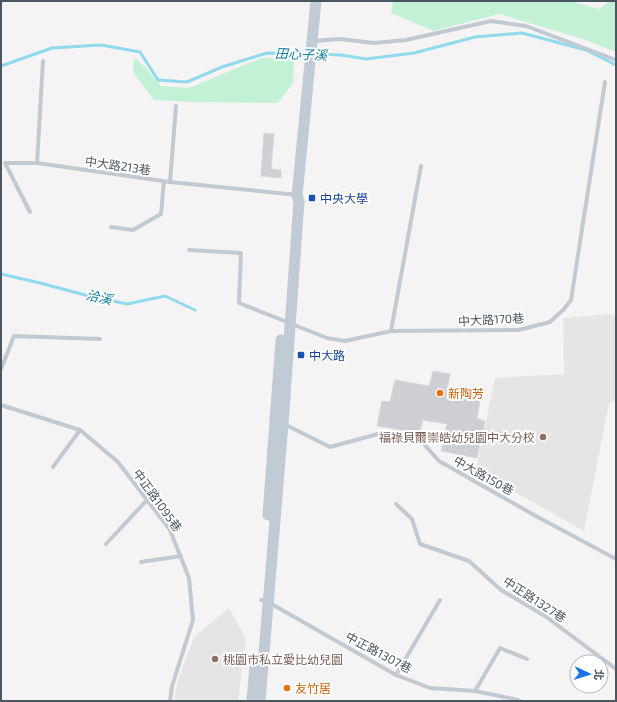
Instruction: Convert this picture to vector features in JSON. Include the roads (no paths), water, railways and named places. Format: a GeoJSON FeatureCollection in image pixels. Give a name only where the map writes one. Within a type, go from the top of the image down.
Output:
{"type":"FeatureCollection","features":[{"type":"Feature","properties":{"kind":"street"},"geometry":{"type":"LineString","coordinates":[[260,701],[265,601],[286,323],[299,201],[298,196],[316,1]]}},
{"type":"Feature","properties":{"kind":"street"},"geometry":{"type":"LineString","coordinates":[[252,701],[265,601]]}},
{"type":"Feature","properties":{"kind":"lane"},"geometry":{"type":"LineString","coordinates":[[312,43],[340,40],[374,43],[406,40],[491,21],[526,26],[616,60]]}},
{"type":"Feature","properties":{"kind":"lane"},"geometry":{"type":"LineString","coordinates":[[37,163],[43,61]]}},
{"type":"Feature","properties":{"kind":"lane","name":"中大路170巷"},"geometry":{"type":"LineString","coordinates":[[189,250],[241,253],[239,303],[286,323],[327,338],[345,341],[391,331],[519,330],[550,322],[571,300],[605,82]]}},
{"type":"Feature","properties":{"kind":"lane"},"geometry":{"type":"LineString","coordinates":[[170,182],[176,106]]}},
{"type":"Feature","properties":{"kind":"lane","name":"中大路213巷"},"geometry":{"type":"LineString","coordinates":[[30,212],[5,163],[37,163],[170,182],[298,196]]}},
{"type":"Feature","properties":{"kind":"lane"},"geometry":{"type":"LineString","coordinates":[[391,331],[421,166]]}},
{"type":"Feature","properties":{"kind":"lane"},"geometry":{"type":"LineString","coordinates":[[111,227],[133,230],[161,214],[164,181]]}},
{"type":"Feature","properties":{"kind":"lane"},"geometry":{"type":"LineString","coordinates":[[1,369],[14,336],[100,339]]}},
{"type":"Feature","properties":{"kind":"lane","name":"中正路1095巷"},"geometry":{"type":"LineString","coordinates":[[1,405],[80,430],[118,462],[170,530],[189,578],[193,620],[172,686],[170,701]]}},
{"type":"Feature","properties":{"kind":"lane","name":"中大路150巷"},"geometry":{"type":"LineString","coordinates":[[279,422],[330,446],[378,434],[422,442],[439,461],[534,515],[616,558]]}},
{"type":"Feature","properties":{"kind":"lane"},"geometry":{"type":"LineString","coordinates":[[53,467],[80,430]]}},
{"type":"Feature","properties":{"kind":"lane"},"geometry":{"type":"LineString","coordinates":[[106,544],[147,500]]}},
{"type":"Feature","properties":{"kind":"lane","name":"中正路1327巷"},"geometry":{"type":"LineString","coordinates":[[396,504],[412,519],[420,544],[469,561],[501,590],[545,616],[616,669]]}},
{"type":"Feature","properties":{"kind":"lane"},"geometry":{"type":"LineString","coordinates":[[141,562],[181,556]]}},
{"type":"Feature","properties":{"kind":"lane"},"geometry":{"type":"LineString","coordinates":[[396,675],[440,600]]}},
{"type":"Feature","properties":{"kind":"lane","name":"中正路1307巷"},"geometry":{"type":"LineString","coordinates":[[265,601],[396,675],[430,688],[475,691],[520,701]]}},
{"type":"Feature","properties":{"kind":"lane"},"geometry":{"type":"LineString","coordinates":[[475,691],[500,648],[527,659]]}},
{"type":"Feature","properties":{"kind":"waterway","name":"田心子溪"},"geometry":{"type":"LineString","coordinates":[[314,54],[341,55],[366,59],[414,53],[475,37],[522,33],[586,50],[616,65]]}},
{"type":"Feature","properties":{"kind":"waterway","name":"田心子溪"},"geometry":{"type":"LineString","coordinates":[[1,66],[52,48],[101,45],[140,52],[158,80],[187,82],[222,67],[267,53],[308,54]]}},
{"type":"Feature","properties":{"kind":"waterway","name":"洽溪"},"geometry":{"type":"LineString","coordinates":[[1,274],[127,304],[165,296],[195,310]]}},
{"type":"Feature","properties":{"kind":"place","name":"中央大學"},"geometry":{"type":"Point","coordinates":[312,198]}},
{"type":"Feature","properties":{"kind":"place","name":"中大路"},"geometry":{"type":"Point","coordinates":[301,355]}},
{"type":"Feature","properties":{"kind":"place","name":"新陶芳"},"geometry":{"type":"Point","coordinates":[440,393]}},
{"type":"Feature","properties":{"kind":"place","name":"福祿貝爾崇皓幼兒園中大分校"},"geometry":{"type":"Point","coordinates":[543,437]}},
{"type":"Feature","properties":{"kind":"place","name":"桃園市私立愛比幼兒園"},"geometry":{"type":"Point","coordinates":[215,659]}},
{"type":"Feature","properties":{"kind":"place","name":"友竹居"},"geometry":{"type":"Point","coordinates":[287,688]}}]}
